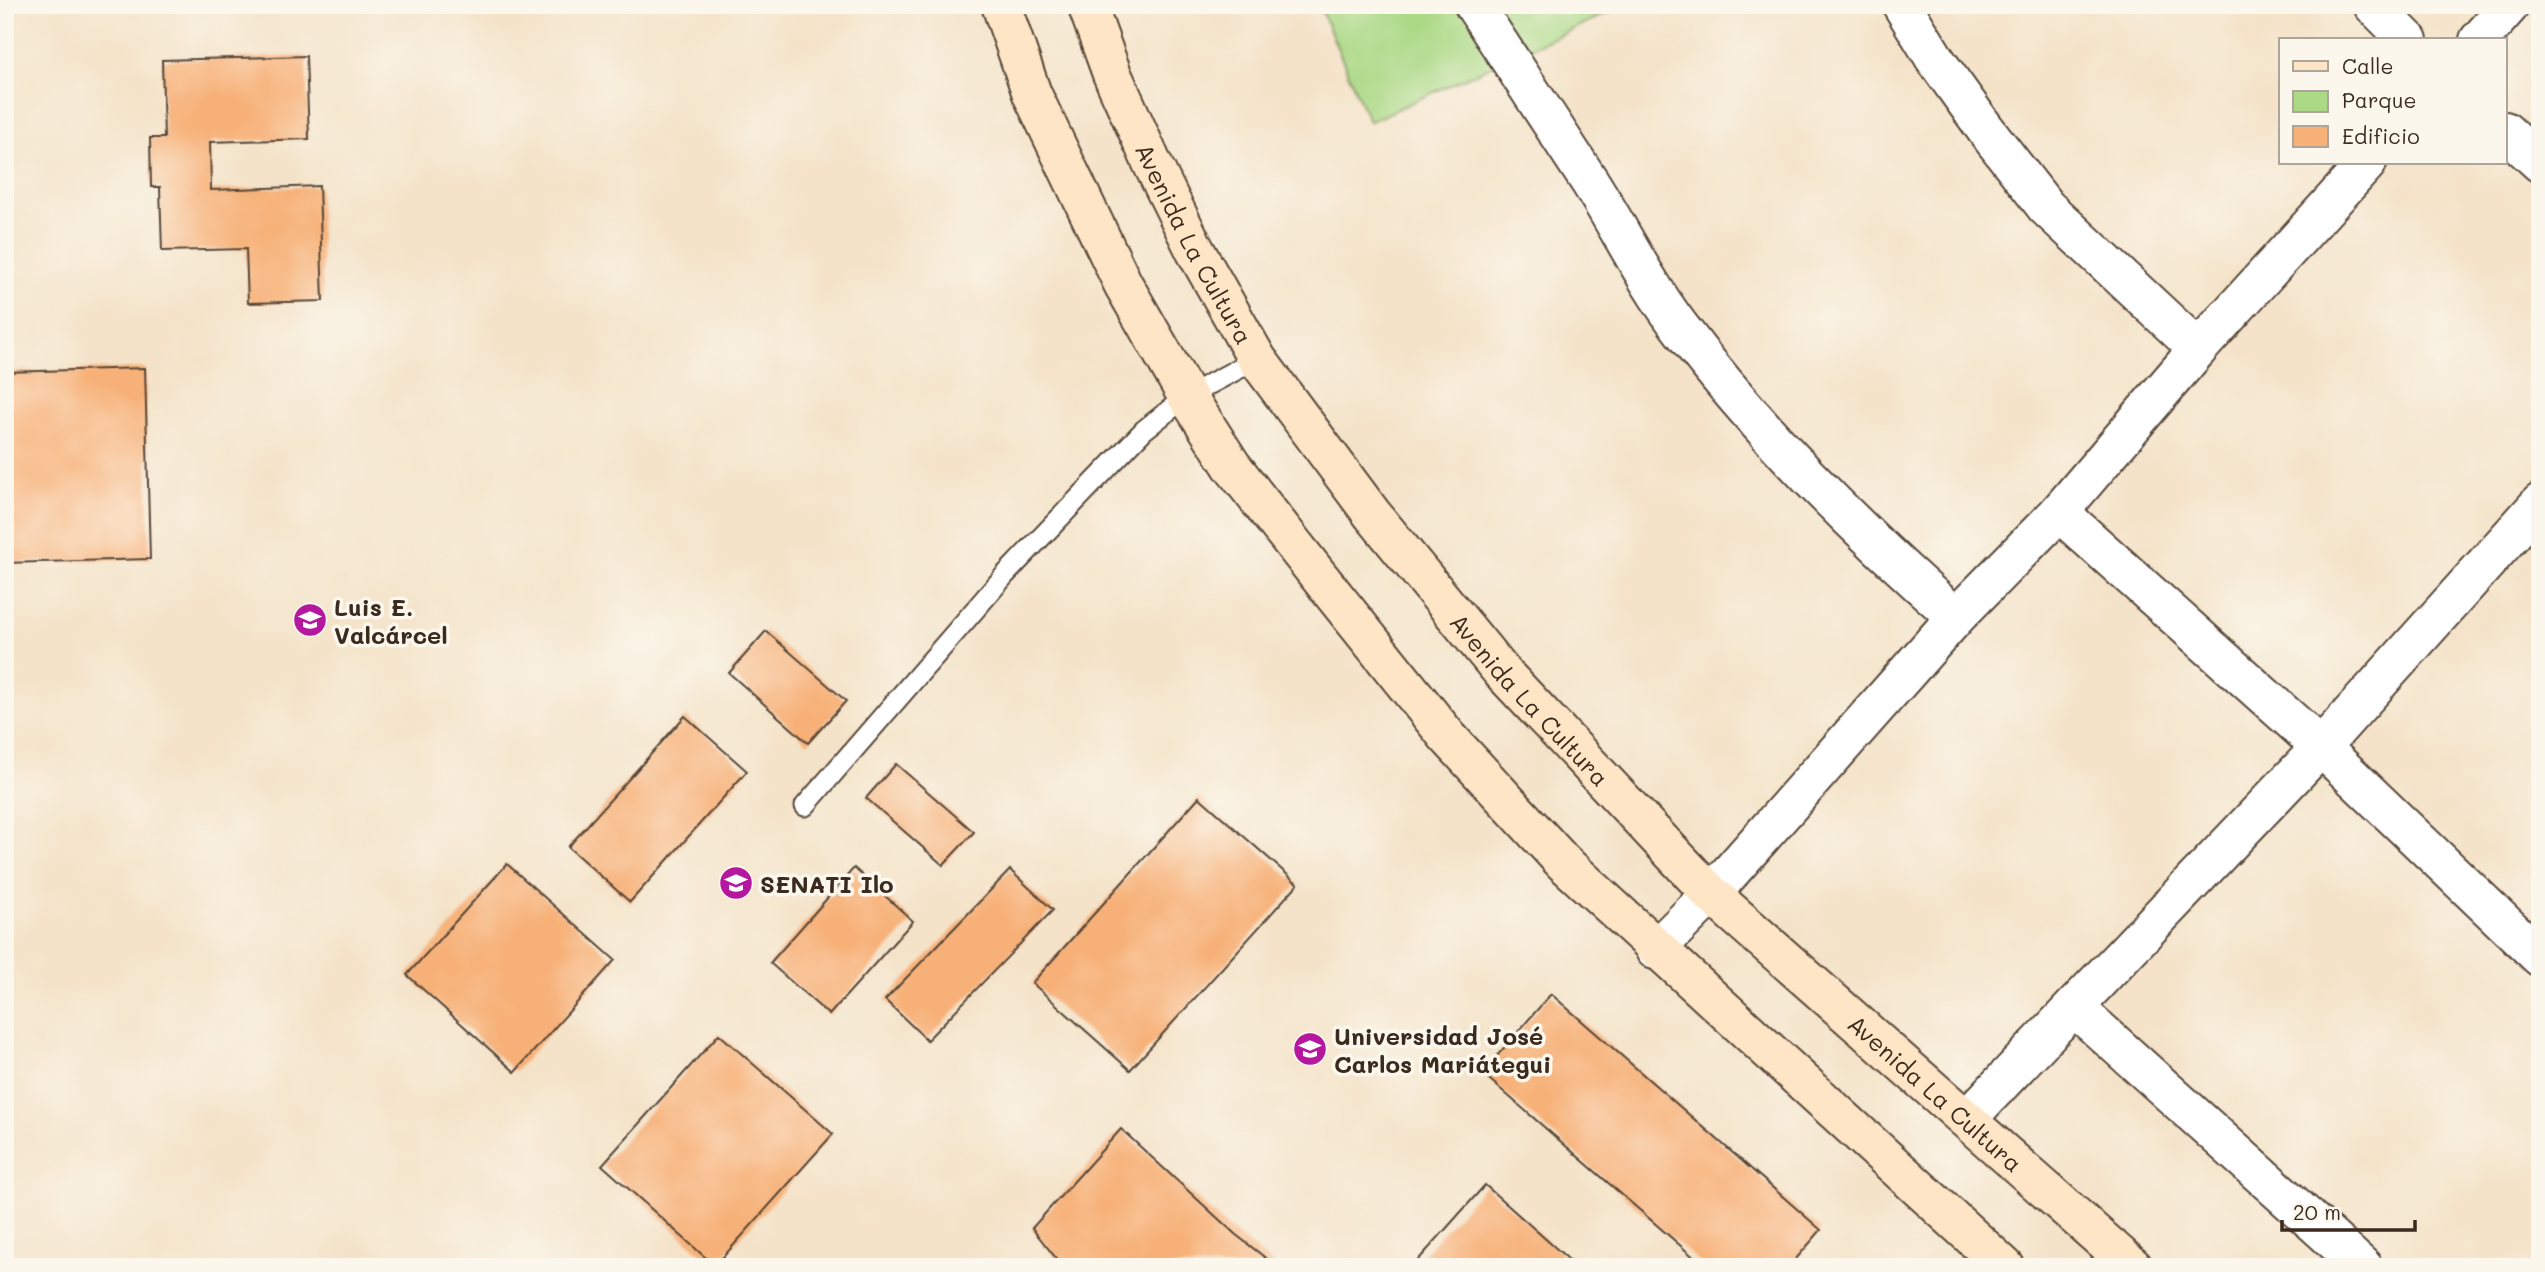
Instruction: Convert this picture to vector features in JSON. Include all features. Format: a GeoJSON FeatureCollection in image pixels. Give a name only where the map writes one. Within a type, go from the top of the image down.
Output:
{"type":"FeatureCollection","features":[{"type":"Feature","properties":{"kind":"street"},"geometry":{"type":"LineString","coordinates":[[1001,5],[1032,94],[1123,284],[1187,396],[1232,466],[1447,736],[1563,862],[1655,950],[2005,1267]]}},
{"type":"Feature","properties":{"kind":"street","name":"Avenida La Cultura"},"geometry":{"type":"LineString","coordinates":[[1087,5],[1112,74],[1152,163],[1195,250],[1257,359],[1372,513],[1501,671],[1711,894],[2133,1267]]}},
{"type":"Feature","properties":{"kind":"street"},"geometry":{"type":"LineString","coordinates":[[1474,5],[1591,183],[1677,324],[1781,447],[1894,562],[1956,617]]}},
{"type":"Feature","properties":{"kind":"street"},"geometry":{"type":"LineString","coordinates":[[1902,5],[1971,110],[2046,206],[2198,349]]}},
{"type":"Feature","properties":{"kind":"street"},"geometry":{"type":"LineString","coordinates":[[2373,5],[2406,38]]}},
{"type":"Feature","properties":{"kind":"street"},"geometry":{"type":"LineString","coordinates":[[2481,38],[2510,5]]}},
{"type":"Feature","properties":{"kind":"street"},"geometry":{"type":"LineString","coordinates":[[2506,132],[2540,163]]}},
{"type":"Feature","properties":{"kind":"street"},"geometry":{"type":"LineString","coordinates":[[1655,950],[1711,894],[1956,617],[2059,512],[2198,349],[2366,164]]}},
{"type":"Feature","properties":{"kind":"street"},"geometry":{"type":"LineString","coordinates":[[1967,1119],[2321,747],[2539,506]]}},
{"type":"Feature","properties":{"kind":"street"},"geometry":{"type":"LineString","coordinates":[[2059,512],[2321,747],[2540,957]]}},
{"type":"Feature","properties":{"kind":"street"},"geometry":{"type":"LineString","coordinates":[[2074,1007],[2363,1267]]}},
{"type":"Feature","properties":{"kind":"lane"},"geometry":{"type":"LineString","coordinates":[[805,806],[1005,575],[1144,430],[1187,396],[1257,359]]}},
{"type":"Feature","properties":{"kind":"green space"},"geometry":{"type":"Polygon","coordinates":[[[1319,5],[1625,5],[1369,122],[1319,5]]]}},
{"type":"Feature","properties":{"kind":"building"},"geometry":{"type":"Polygon","coordinates":[[[306,56],[309,139],[210,142],[211,190],[319,186],[323,301],[248,303],[246,249],[162,251],[160,187],[151,187],[150,138],[164,138],[162,60],[306,56]]]}},
{"type":"Feature","properties":{"kind":"building"},"geometry":{"type":"Polygon","coordinates":[[[145,368],[150,559],[5,563],[5,372],[145,368]]]}},
{"type":"Feature","properties":{"kind":"building"},"geometry":{"type":"Polygon","coordinates":[[[766,631],[846,701],[808,743],[729,673],[766,631]]]}},
{"type":"Feature","properties":{"kind":"building"},"geometry":{"type":"Polygon","coordinates":[[[685,716],[747,771],[630,902],[568,847],[685,716]]]}},
{"type":"Feature","properties":{"kind":"building"},"geometry":{"type":"Polygon","coordinates":[[[896,764],[974,832],[943,865],[866,798],[896,764]]]}},
{"type":"Feature","properties":{"kind":"building"},"geometry":{"type":"Polygon","coordinates":[[[1199,797],[1298,884],[1130,1070],[1032,983],[1199,797]]]}},
{"type":"Feature","properties":{"kind":"building"},"geometry":{"type":"Polygon","coordinates":[[[507,864],[615,960],[515,1072],[407,975],[507,864]]]}},
{"type":"Feature","properties":{"kind":"building"},"geometry":{"type":"Polygon","coordinates":[[[854,868],[913,921],[829,1015],[770,963],[854,868]]]}},
{"type":"Feature","properties":{"kind":"building"},"geometry":{"type":"Polygon","coordinates":[[[1010,870],[1053,910],[927,1040],[885,1000],[1010,870]]]}},
{"type":"Feature","properties":{"kind":"building"},"geometry":{"type":"Polygon","coordinates":[[[1551,994],[1821,1230],[1789,1267],[1705,1267],[1482,1073],[1551,994]]]}},
{"type":"Feature","properties":{"kind":"building"},"geometry":{"type":"Polygon","coordinates":[[[719,1034],[833,1134],[715,1266],[602,1165],[719,1034]]]}},
{"type":"Feature","properties":{"kind":"building"},"geometry":{"type":"Polygon","coordinates":[[[1121,1129],[1235,1234],[1277,1267],[1063,1267],[1032,1228],[1121,1129]]]}},
{"type":"Feature","properties":{"kind":"building"},"geometry":{"type":"Polygon","coordinates":[[[1485,1185],[1577,1267],[1412,1267],[1485,1185]]]}},
{"type":"Feature","properties":{"kind":"place","name":"Luis E. Valcárcel"},"geometry":{"type":"Point","coordinates":[310,620]}},
{"type":"Feature","properties":{"kind":"place","name":"SENATI Ilo"},"geometry":{"type":"Point","coordinates":[736,883]}},
{"type":"Feature","properties":{"kind":"place","name":"Universidad José Carlos Mariátegui"},"geometry":{"type":"Point","coordinates":[1310,1049]}}]}
